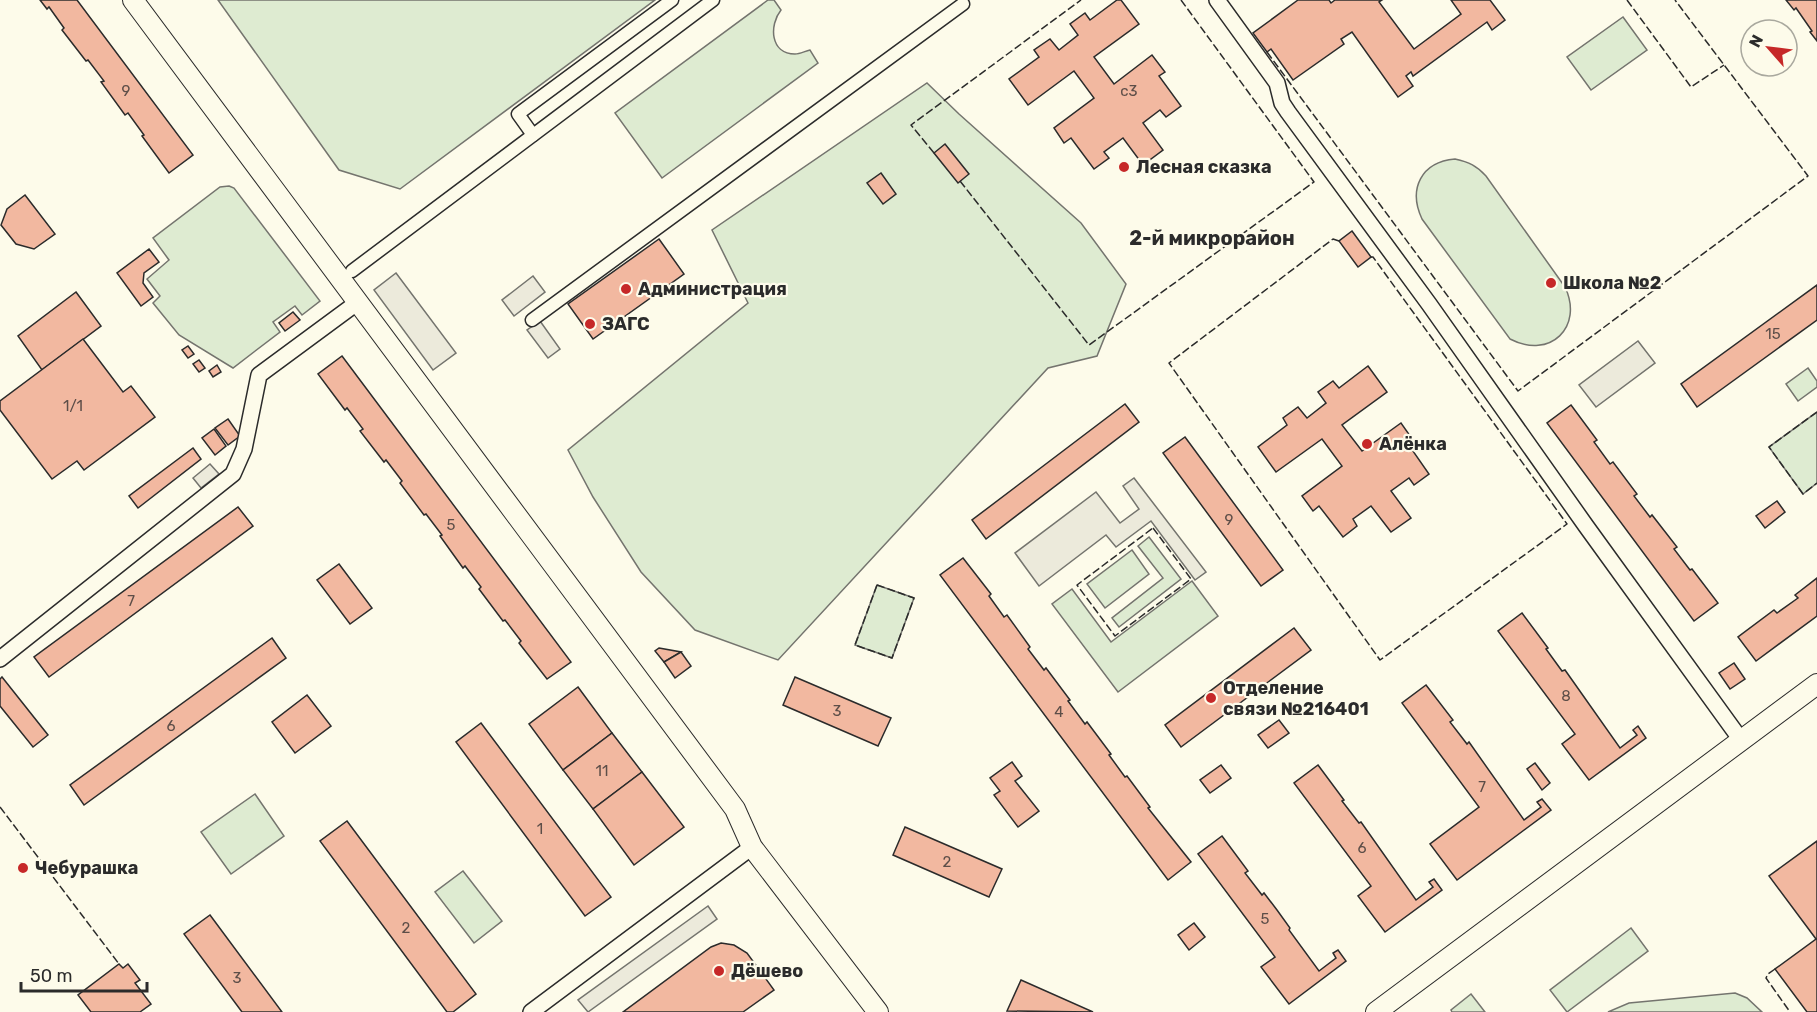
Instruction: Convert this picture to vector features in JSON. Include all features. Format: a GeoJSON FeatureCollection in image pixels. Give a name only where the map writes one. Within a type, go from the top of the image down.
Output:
{"type":"FeatureCollection","features":[{"type":"Feature","properties":{"kind":"street"},"geometry":{"type":"LineString","coordinates":[[132,0],[735,809],[752,847],[878,1012]]}},
{"type":"Feature","properties":{"kind":"street"},"geometry":{"type":"LineString","coordinates":[[533,135],[518,114],[672,0]]}},
{"type":"Feature","properties":{"kind":"street"},"geometry":{"type":"LineString","coordinates":[[352,271],[713,0]]}},
{"type":"Feature","properties":{"kind":"street"},"geometry":{"type":"LineString","coordinates":[[1217,0],[1277,83],[1282,103],[1288,112],[1430,304],[1586,526],[1741,740]]}},
{"type":"Feature","properties":{"kind":"street"},"geometry":{"type":"LineString","coordinates":[[532,320],[963,4]]}},
{"type":"Feature","properties":{"kind":"street"},"geometry":{"type":"LineString","coordinates":[[0,659],[233,474],[244,449],[259,375],[358,302]]}},
{"type":"Feature","properties":{"kind":"street"},"geometry":{"type":"LineString","coordinates":[[1376,1012],[1817,684]]}},
{"type":"Feature","properties":{"kind":"street"},"geometry":{"type":"LineString","coordinates":[[531,1012],[752,847]]}},
{"type":"Feature","properties":{"kind":"green space"},"geometry":{"type":"Polygon","coordinates":[[[218,0],[655,0],[400,189],[339,170],[218,0]]]}},
{"type":"Feature","properties":{"kind":"green space"},"geometry":{"type":"Polygon","coordinates":[[[768,0],[774,0],[781,10],[775,23],[776,44],[787,53],[797,54],[810,50],[818,63],[662,178],[615,113],[768,0]]]}},
{"type":"Feature","properties":{"kind":"green space"},"geometry":{"type":"Polygon","coordinates":[[[1623,17],[1647,50],[1591,90],[1567,57],[1623,17]]]}},
{"type":"Feature","properties":{"kind":"green space"},"geometry":{"type":"Polygon","coordinates":[[[927,83],[1081,223],[1126,284],[1097,356],[1048,368],[778,660],[695,630],[641,572],[593,497],[568,450],[748,303],[712,230],[927,83]]]}},
{"type":"Feature","properties":{"kind":"green space"},"geometry":{"type":"Polygon","coordinates":[[[1455,159],[1472,165],[1486,176],[1565,287],[1570,302],[1570,315],[1560,336],[1550,342],[1538,345],[1510,339],[1422,219],[1416,197],[1420,179],[1434,165],[1455,159]]]}},
{"type":"Feature","properties":{"kind":"green space"},"geometry":{"type":"Polygon","coordinates":[[[220,187],[234,188],[320,301],[302,315],[295,306],[273,322],[280,332],[233,368],[179,335],[153,303],[160,296],[147,279],[169,260],[153,238],[220,187]]]}},
{"type":"Feature","properties":{"kind":"green space"},"geometry":{"type":"Polygon","coordinates":[[[1808,368],[1817,381],[1817,387],[1798,401],[1786,384],[1808,368]]]}},
{"type":"Feature","properties":{"kind":"green space"},"geometry":{"type":"Polygon","coordinates":[[[1817,412],[1817,483],[1803,494],[1769,447],[1817,412]]]}},
{"type":"Feature","properties":{"kind":"green space"},"geometry":{"type":"Polygon","coordinates":[[[1149,537],[1181,579],[1119,627],[1112,618],[1163,578],[1138,546],[1149,537]]]}},
{"type":"Feature","properties":{"kind":"green space"},"geometry":{"type":"Polygon","coordinates":[[[1132,550],[1149,574],[1105,608],[1087,584],[1132,550]]]}},
{"type":"Feature","properties":{"kind":"green space"},"geometry":{"type":"Polygon","coordinates":[[[1192,581],[1218,616],[1118,692],[1052,604],[1072,589],[1111,642],[1192,581]]]}},
{"type":"Feature","properties":{"kind":"green space"},"geometry":{"type":"Polygon","coordinates":[[[877,585],[914,598],[892,658],[855,645],[877,585]]]}},
{"type":"Feature","properties":{"kind":"green space"},"geometry":{"type":"Polygon","coordinates":[[[255,794],[284,836],[231,874],[201,832],[255,794]]]}},
{"type":"Feature","properties":{"kind":"green space"},"geometry":{"type":"Polygon","coordinates":[[[463,871],[502,921],[474,943],[435,892],[463,871]]]}},
{"type":"Feature","properties":{"kind":"green space"},"geometry":{"type":"Polygon","coordinates":[[[1631,928],[1648,951],[1567,1012],[1550,990],[1631,928]]]}},
{"type":"Feature","properties":{"kind":"green space"},"geometry":{"type":"Polygon","coordinates":[[[1735,993],[1747,998],[1762,1012],[1608,1012],[1629,1003],[1735,993]]]}},
{"type":"Feature","properties":{"kind":"green space"},"geometry":{"type":"Polygon","coordinates":[[[1471,994],[1485,1012],[1452,1012],[1451,1010],[1471,994]]]}},
{"type":"Feature","properties":{"kind":"shaded area"},"geometry":{"type":"Polygon","coordinates":[[[396,273],[456,353],[433,370],[374,290],[396,273]]]}},
{"type":"Feature","properties":{"kind":"shaded area"},"geometry":{"type":"Polygon","coordinates":[[[533,276],[545,292],[514,316],[502,300],[533,276]]]}},
{"type":"Feature","properties":{"kind":"shaded area"},"geometry":{"type":"Polygon","coordinates":[[[540,321],[560,349],[548,358],[527,330],[540,321]]]}},
{"type":"Feature","properties":{"kind":"shaded area"},"geometry":{"type":"Polygon","coordinates":[[[1638,341],[1655,363],[1596,407],[1579,385],[1638,341]]]}},
{"type":"Feature","properties":{"kind":"shaded area"},"geometry":{"type":"Polygon","coordinates":[[[210,464],[219,474],[201,488],[193,478],[210,464]]]}},
{"type":"Feature","properties":{"kind":"shaded area"},"geometry":{"type":"Polygon","coordinates":[[[1134,478],[1206,572],[1195,580],[1151,521],[1116,547],[1106,535],[1039,586],[1015,553],[1096,492],[1120,523],[1139,509],[1123,486],[1134,478]]]}},
{"type":"Feature","properties":{"kind":"shaded area"},"geometry":{"type":"Polygon","coordinates":[[[708,906],[717,919],[588,1012],[578,1000],[708,906]]]}},
{"type":"Feature","properties":{"kind":"building"},"geometry":{"type":"Polygon","coordinates":[[[40,0],[77,0],[193,155],[169,173],[128,113],[125,115],[101,82],[104,81],[62,30],[64,28],[49,7],[47,9],[40,0]]]}},
{"type":"Feature","properties":{"kind":"building"},"geometry":{"type":"Polygon","coordinates":[[[1117,0],[1121,0],[1139,24],[1094,57],[1114,84],[1152,55],[1165,72],[1159,76],[1181,106],[1166,117],[1160,110],[1143,123],[1163,150],[1143,165],[1123,138],[1104,152],[1109,158],[1094,169],[1071,138],[1064,143],[1054,128],[1094,98],[1074,71],[1028,105],[1009,79],[1039,57],[1034,50],[1050,39],[1059,50],[1078,35],[1070,24],[1085,13],[1090,20],[1117,0]]]}},
{"type":"Feature","properties":{"kind":"building"},"geometry":{"type":"Polygon","coordinates":[[[1298,0],[1329,0],[1331,3],[1335,0],[1382,0],[1379,2],[1414,49],[1461,14],[1451,0],[1490,0],[1505,20],[1492,30],[1487,22],[1413,76],[1411,72],[1406,76],[1413,86],[1398,97],[1352,32],[1341,39],[1344,44],[1293,80],[1271,49],[1267,52],[1253,33],[1298,0]]]}},
{"type":"Feature","properties":{"kind":"building"},"geometry":{"type":"Polygon","coordinates":[[[1786,0],[1817,0],[1817,41],[1796,8],[1794,10],[1786,0]]]}},
{"type":"Feature","properties":{"kind":"building"},"geometry":{"type":"Polygon","coordinates":[[[945,144],[969,174],[958,183],[934,153],[945,144]]]}},
{"type":"Feature","properties":{"kind":"building"},"geometry":{"type":"Polygon","coordinates":[[[881,173],[896,194],[883,204],[867,183],[881,173]]]}},
{"type":"Feature","properties":{"kind":"building"},"geometry":{"type":"Polygon","coordinates":[[[25,195],[55,234],[34,249],[16,244],[1,225],[7,209],[25,195]]]}},
{"type":"Feature","properties":{"kind":"building"},"geometry":{"type":"Polygon","coordinates":[[[1352,231],[1371,257],[1358,267],[1339,241],[1352,231]]]}},
{"type":"Feature","properties":{"kind":"building","name":"Администрация"},"geometry":{"type":"Polygon","coordinates":[[[659,239],[684,274],[593,339],[568,304],[659,239]]]}},
{"type":"Feature","properties":{"kind":"building"},"geometry":{"type":"Polygon","coordinates":[[[149,249],[159,262],[144,273],[143,283],[153,297],[141,306],[117,273],[149,249]]]}},
{"type":"Feature","properties":{"kind":"building"},"geometry":{"type":"Polygon","coordinates":[[[1817,285],[1817,320],[1697,407],[1681,384],[1817,285]]]}},
{"type":"Feature","properties":{"kind":"building"},"geometry":{"type":"Polygon","coordinates":[[[76,292],[101,326],[42,370],[18,336],[76,292]]]}},
{"type":"Feature","properties":{"kind":"building"},"geometry":{"type":"Polygon","coordinates":[[[293,312],[300,320],[285,331],[279,323],[293,312]]]}},
{"type":"Feature","properties":{"kind":"building"},"geometry":{"type":"Polygon","coordinates":[[[83,339],[123,392],[131,386],[155,417],[84,470],[77,461],[52,479],[0,410],[0,401],[83,339]]]}},
{"type":"Feature","properties":{"kind":"building"},"geometry":{"type":"Polygon","coordinates":[[[188,346],[194,354],[188,358],[182,350],[188,346]]]}},
{"type":"Feature","properties":{"kind":"building"},"geometry":{"type":"Polygon","coordinates":[[[342,356],[571,662],[547,679],[519,643],[521,641],[479,589],[481,587],[465,566],[463,568],[440,536],[442,535],[400,483],[402,481],[360,431],[363,429],[347,408],[345,410],[318,374],[342,356]]]}},
{"type":"Feature","properties":{"kind":"building"},"geometry":{"type":"Polygon","coordinates":[[[199,360],[205,368],[199,372],[193,364],[199,360]]]}},
{"type":"Feature","properties":{"kind":"building"},"geometry":{"type":"Polygon","coordinates":[[[217,365],[221,372],[213,377],[209,371],[217,365]]]}},
{"type":"Feature","properties":{"kind":"building"},"geometry":{"type":"Polygon","coordinates":[[[1368,366],[1387,392],[1342,425],[1362,451],[1401,423],[1413,440],[1408,444],[1429,474],[1414,485],[1409,478],[1391,491],[1411,518],[1391,532],[1371,506],[1353,519],[1357,526],[1343,537],[1319,506],[1313,511],[1302,496],[1342,466],[1322,439],[1276,472],[1258,447],[1287,425],[1283,418],[1298,407],[1307,418],[1326,403],[1318,392],[1333,381],[1339,388],[1368,366]]]}},
{"type":"Feature","properties":{"kind":"building"},"geometry":{"type":"Polygon","coordinates":[[[1125,404],[1139,422],[986,539],[972,520],[1125,404]]]}},
{"type":"Feature","properties":{"kind":"building"},"geometry":{"type":"Polygon","coordinates":[[[1571,405],[1597,440],[1594,442],[1610,464],[1613,462],[1637,494],[1634,496],[1650,517],[1652,515],[1677,547],[1674,549],[1718,603],[1694,621],[1547,423],[1571,405]]]}},
{"type":"Feature","properties":{"kind":"building"},"geometry":{"type":"Polygon","coordinates":[[[228,419],[240,436],[228,445],[215,428],[228,419]]]}},
{"type":"Feature","properties":{"kind":"building"},"geometry":{"type":"Polygon","coordinates":[[[214,429],[226,446],[215,455],[202,438],[214,429]]]}},
{"type":"Feature","properties":{"kind":"building"},"geometry":{"type":"Polygon","coordinates":[[[1185,437],[1283,570],[1261,586],[1163,453],[1185,437]]]}},
{"type":"Feature","properties":{"kind":"building"},"geometry":{"type":"Polygon","coordinates":[[[193,448],[201,459],[138,508],[129,496],[193,448]]]}},
{"type":"Feature","properties":{"kind":"building"},"geometry":{"type":"Polygon","coordinates":[[[1777,501],[1785,512],[1765,528],[1756,516],[1777,501]]]}},
{"type":"Feature","properties":{"kind":"building"},"geometry":{"type":"Polygon","coordinates":[[[238,507],[253,526],[49,677],[34,657],[238,507]]]}},
{"type":"Feature","properties":{"kind":"building"},"geometry":{"type":"Polygon","coordinates":[[[963,558],[991,594],[989,596],[1004,617],[1007,615],[1030,647],[1028,649],[1044,670],[1046,668],[1085,724],[1087,722],[1125,777],[1127,776],[1150,807],[1148,808],[1191,862],[1168,880],[940,575],[963,558]]]}},
{"type":"Feature","properties":{"kind":"building"},"geometry":{"type":"Polygon","coordinates":[[[339,564],[372,608],[350,624],[317,580],[339,564]]]}},
{"type":"Feature","properties":{"kind":"building"},"geometry":{"type":"Polygon","coordinates":[[[1817,578],[1817,616],[1756,661],[1738,637],[1774,610],[1777,613],[1798,598],[1795,595],[1817,578]]]}},
{"type":"Feature","properties":{"kind":"building"},"geometry":{"type":"Polygon","coordinates":[[[1522,613],[1620,748],[1637,735],[1633,730],[1638,726],[1646,738],[1589,780],[1562,744],[1575,734],[1498,631],[1522,613]]]}},
{"type":"Feature","properties":{"kind":"building"},"geometry":{"type":"Polygon","coordinates":[[[1294,628],[1311,650],[1181,747],[1165,725],[1294,628]]]}},
{"type":"Feature","properties":{"kind":"building"},"geometry":{"type":"Polygon","coordinates":[[[272,638],[286,658],[84,805],[70,785],[272,638]]]}},
{"type":"Feature","properties":{"kind":"building"},"geometry":{"type":"Polygon","coordinates":[[[659,648],[681,652],[664,662],[655,651],[659,648]]]}},
{"type":"Feature","properties":{"kind":"building"},"geometry":{"type":"Polygon","coordinates":[[[681,652],[691,666],[675,678],[664,662],[681,652]]]}},
{"type":"Feature","properties":{"kind":"building"},"geometry":{"type":"Polygon","coordinates":[[[1734,663],[1745,679],[1730,689],[1719,673],[1734,663]]]}},
{"type":"Feature","properties":{"kind":"building"},"geometry":{"type":"Polygon","coordinates":[[[2,677],[48,735],[33,747],[0,706],[0,679],[2,677]]]}},
{"type":"Feature","properties":{"kind":"building"},"geometry":{"type":"Polygon","coordinates":[[[795,677],[891,718],[878,746],[783,705],[795,677]]]}},
{"type":"Feature","properties":{"kind":"building"},"geometry":{"type":"Polygon","coordinates":[[[1426,685],[1453,720],[1450,722],[1467,744],[1469,742],[1524,820],[1541,807],[1537,802],[1542,799],[1551,810],[1457,880],[1430,844],[1479,807],[1402,703],[1426,685]]]}},
{"type":"Feature","properties":{"kind":"building"},"geometry":{"type":"Polygon","coordinates":[[[578,687],[612,733],[563,770],[529,724],[578,687]]]}},
{"type":"Feature","properties":{"kind":"building"},"geometry":{"type":"Polygon","coordinates":[[[307,695],[331,726],[295,753],[272,722],[307,695]]]}},
{"type":"Feature","properties":{"kind":"building"},"geometry":{"type":"Polygon","coordinates":[[[1279,720],[1289,733],[1268,748],[1258,735],[1279,720]]]}},
{"type":"Feature","properties":{"kind":"building"},"geometry":{"type":"Polygon","coordinates":[[[481,723],[611,897],[585,916],[456,742],[481,723]]]}},
{"type":"Feature","properties":{"kind":"building"},"geometry":{"type":"Polygon","coordinates":[[[612,733],[642,772],[593,809],[563,770],[612,733]]]}},
{"type":"Feature","properties":{"kind":"building"},"geometry":{"type":"Polygon","coordinates":[[[1012,762],[1022,776],[1015,781],[1039,811],[1018,827],[994,795],[1000,791],[990,778],[1012,762]]]}},
{"type":"Feature","properties":{"kind":"building"},"geometry":{"type":"Polygon","coordinates":[[[1535,763],[1550,783],[1542,790],[1527,769],[1535,763]]]}},
{"type":"Feature","properties":{"kind":"building"},"geometry":{"type":"Polygon","coordinates":[[[1221,765],[1231,778],[1210,793],[1200,780],[1221,765]]]}},
{"type":"Feature","properties":{"kind":"building"},"geometry":{"type":"Polygon","coordinates":[[[1318,765],[1416,900],[1433,887],[1429,882],[1434,879],[1442,890],[1385,932],[1358,896],[1371,886],[1294,783],[1318,765]]]}},
{"type":"Feature","properties":{"kind":"building"},"geometry":{"type":"Polygon","coordinates":[[[642,772],[684,827],[634,865],[593,809],[642,772]]]}},
{"type":"Feature","properties":{"kind":"building"},"geometry":{"type":"Polygon","coordinates":[[[347,821],[476,994],[453,1012],[447,1012],[320,841],[347,821]]]}},
{"type":"Feature","properties":{"kind":"building"},"geometry":{"type":"Polygon","coordinates":[[[905,827],[1002,869],[989,897],[893,855],[905,827]]]}},
{"type":"Feature","properties":{"kind":"building"},"geometry":{"type":"Polygon","coordinates":[[[1222,836],[1248,871],[1245,873],[1277,910],[1319,971],[1336,958],[1333,953],[1338,950],[1346,961],[1289,1004],[1261,967],[1275,957],[1198,854],[1222,836]]]}},
{"type":"Feature","properties":{"kind":"building"},"geometry":{"type":"Polygon","coordinates":[[[1817,841],[1817,1012],[1807,1012],[1775,969],[1816,939],[1769,876],[1817,841]]]}},
{"type":"Feature","properties":{"kind":"building"},"geometry":{"type":"Polygon","coordinates":[[[210,915],[282,1012],[242,1012],[184,934],[210,915]]]}},
{"type":"Feature","properties":{"kind":"building"},"geometry":{"type":"Polygon","coordinates":[[[1194,923],[1205,937],[1189,950],[1178,935],[1194,923]]]}},
{"type":"Feature","properties":{"kind":"building","name":"Дёшево"},"geometry":{"type":"Polygon","coordinates":[[[721,943],[734,945],[747,953],[774,990],[743,1012],[623,1012],[711,947],[721,943]]]}},
{"type":"Feature","properties":{"kind":"building"},"geometry":{"type":"Polygon","coordinates":[[[119,964],[123,968],[128,964],[140,980],[135,983],[151,1004],[140,1012],[91,1012],[78,995],[119,964]]]}},
{"type":"Feature","properties":{"kind":"building"},"geometry":{"type":"Polygon","coordinates":[[[1021,980],[1093,1012],[1007,1011],[1021,980]]]}},
{"type":"Feature","properties":{"kind":"fence"},"geometry":{"type":"LineString","coordinates":[[934,153],[911,125],[1081,0]]}},
{"type":"Feature","properties":{"kind":"fence"},"geometry":{"type":"LineString","coordinates":[[960,181],[1089,345],[1314,182],[1181,0]]}},
{"type":"Feature","properties":{"kind":"fence"},"geometry":{"type":"LineString","coordinates":[[1627,0],[1691,87],[1724,65]]}},
{"type":"Feature","properties":{"kind":"fence"},"geometry":{"type":"LineString","coordinates":[[1267,52],[1518,391],[1808,176],[1675,0]]}},
{"type":"Feature","properties":{"kind":"fence"},"geometry":{"type":"LineString","coordinates":[[1339,241],[1333,239],[1169,363],[1380,660],[1567,524],[1371,257]]}},
{"type":"Feature","properties":{"kind":"fence"},"geometry":{"type":"LineString","coordinates":[[1817,412],[1769,447],[1803,494],[1817,483]]}},
{"type":"Feature","properties":{"kind":"fence"},"geometry":{"type":"LineString","coordinates":[[1153,528],[1191,579],[1115,636],[1077,585],[1153,528]]}},
{"type":"Feature","properties":{"kind":"fence"},"geometry":{"type":"LineString","coordinates":[[877,585],[914,598],[892,658],[855,645],[877,585]]}},
{"type":"Feature","properties":{"kind":"fence"},"geometry":{"type":"LineString","coordinates":[[0,807],[119,964]]}},
{"type":"Feature","properties":{"kind":"fence"},"geometry":{"type":"LineString","coordinates":[[1775,969],[1766,978],[1790,1012]]}},
{"type":"Feature","properties":{"kind":"place","name":"Лесная сказка"},"geometry":{"type":"Point","coordinates":[1124,167]}},
{"type":"Feature","properties":{"kind":"place","name":"Школа №2"},"geometry":{"type":"Point","coordinates":[1551,283]}},
{"type":"Feature","properties":{"kind":"place","name":"Администрация"},"geometry":{"type":"Point","coordinates":[626,289]}},
{"type":"Feature","properties":{"kind":"place","name":"ЗАГС"},"geometry":{"type":"Point","coordinates":[590,324]}},
{"type":"Feature","properties":{"kind":"place","name":"Алёнка"},"geometry":{"type":"Point","coordinates":[1367,444]}},
{"type":"Feature","properties":{"kind":"place","name":"Отделение связи №216401"},"geometry":{"type":"Point","coordinates":[1211,698]}},
{"type":"Feature","properties":{"kind":"place","name":"Чебурашка"},"geometry":{"type":"Point","coordinates":[23,868]}},
{"type":"Feature","properties":{"kind":"place","name":"Дёшево"},"geometry":{"type":"Point","coordinates":[719,971]}},
{"type":"Feature","properties":{"kind":"district","name":"2-й микрорайон"},"geometry":{"type":"Point","coordinates":[1212,238]}}]}
